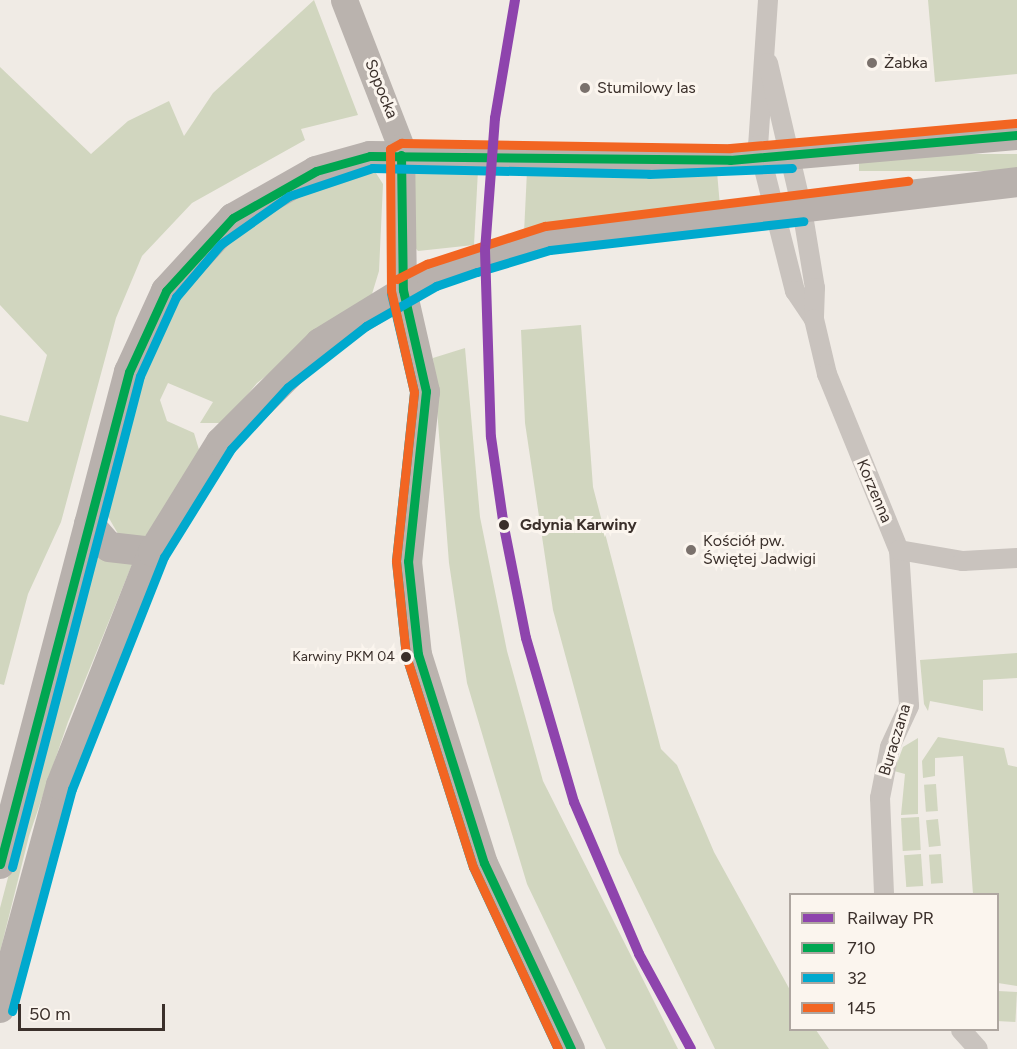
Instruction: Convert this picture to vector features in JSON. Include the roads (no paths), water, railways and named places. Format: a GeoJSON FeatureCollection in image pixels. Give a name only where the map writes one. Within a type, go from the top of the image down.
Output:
{"type":"FeatureCollection","features":[{"type":"Feature","properties":{"kind":"main road"},"geometry":{"type":"LineString","coordinates":[[0,864],[129,372],[166,291],[195,252],[233,218],[284,185],[344,162],[401,155],[554,160],[761,158],[1017,135]]}},
{"type":"Feature","properties":{"kind":"main road"},"geometry":{"type":"LineString","coordinates":[[0,1008],[61,785],[153,552],[187,490],[250,409],[320,343],[402,290],[431,275],[548,238],[1017,182]]}},
{"type":"Feature","properties":{"kind":"main road"},"geometry":{"type":"LineString","coordinates":[[89,524],[110,547],[153,552]]}},
{"type":"Feature","properties":{"kind":"street","name":"Sopocka"},"geometry":{"type":"LineString","coordinates":[[344,0],[397,128],[401,155],[402,290],[426,391],[408,561],[418,654],[484,863],[571,1049]]}},
{"type":"Feature","properties":{"kind":"street"},"geometry":{"type":"LineString","coordinates":[[768,0],[768,63],[761,158],[787,211]]}},
{"type":"Feature","properties":{"kind":"street"},"geometry":{"type":"LineString","coordinates":[[768,63],[791,156],[787,211]]}},
{"type":"Feature","properties":{"kind":"street","name":"Korzenna"},"geometry":{"type":"LineString","coordinates":[[787,211],[795,291],[814,319]]}},
{"type":"Feature","properties":{"kind":"street","name":"Korzenna"},"geometry":{"type":"LineString","coordinates":[[787,211],[815,288],[814,319],[827,374],[899,550]]}},
{"type":"Feature","properties":{"kind":"street"},"geometry":{"type":"LineString","coordinates":[[899,550],[963,561],[1017,558]]}},
{"type":"Feature","properties":{"kind":"street","name":"Buraczana"},"geometry":{"type":"LineString","coordinates":[[884,893],[880,798],[890,747],[909,706],[899,550]]}},
{"type":"Feature","properties":{"kind":"street"},"geometry":{"type":"LineString","coordinates":[[963,1031],[978,1049]]}},
{"type":"Feature","properties":{"kind":"rail line","name":"PR"},"geometry":{"type":"LineString","coordinates":[[515,0],[495,118],[485,250],[491,437],[504,527],[526,638],[574,802],[639,954],[691,1049]]}},
{"type":"Feature","properties":{"kind":"place","name":"Żabka"},"geometry":{"type":"Point","coordinates":[872,63]}},
{"type":"Feature","properties":{"kind":"place","name":"Stumilowy las"},"geometry":{"type":"Point","coordinates":[585,88]}},
{"type":"Feature","properties":{"kind":"place","name":"Gdynia Karwiny"},"geometry":{"type":"Point","coordinates":[504,525]}},
{"type":"Feature","properties":{"kind":"place","name":"Kościół pw. Świętej Jadwigi"},"geometry":{"type":"Point","coordinates":[691,550]}},
{"type":"Feature","properties":{"kind":"place","name":"Karwiny PKM 04"},"geometry":{"type":"Point","coordinates":[406,657]}}]}
